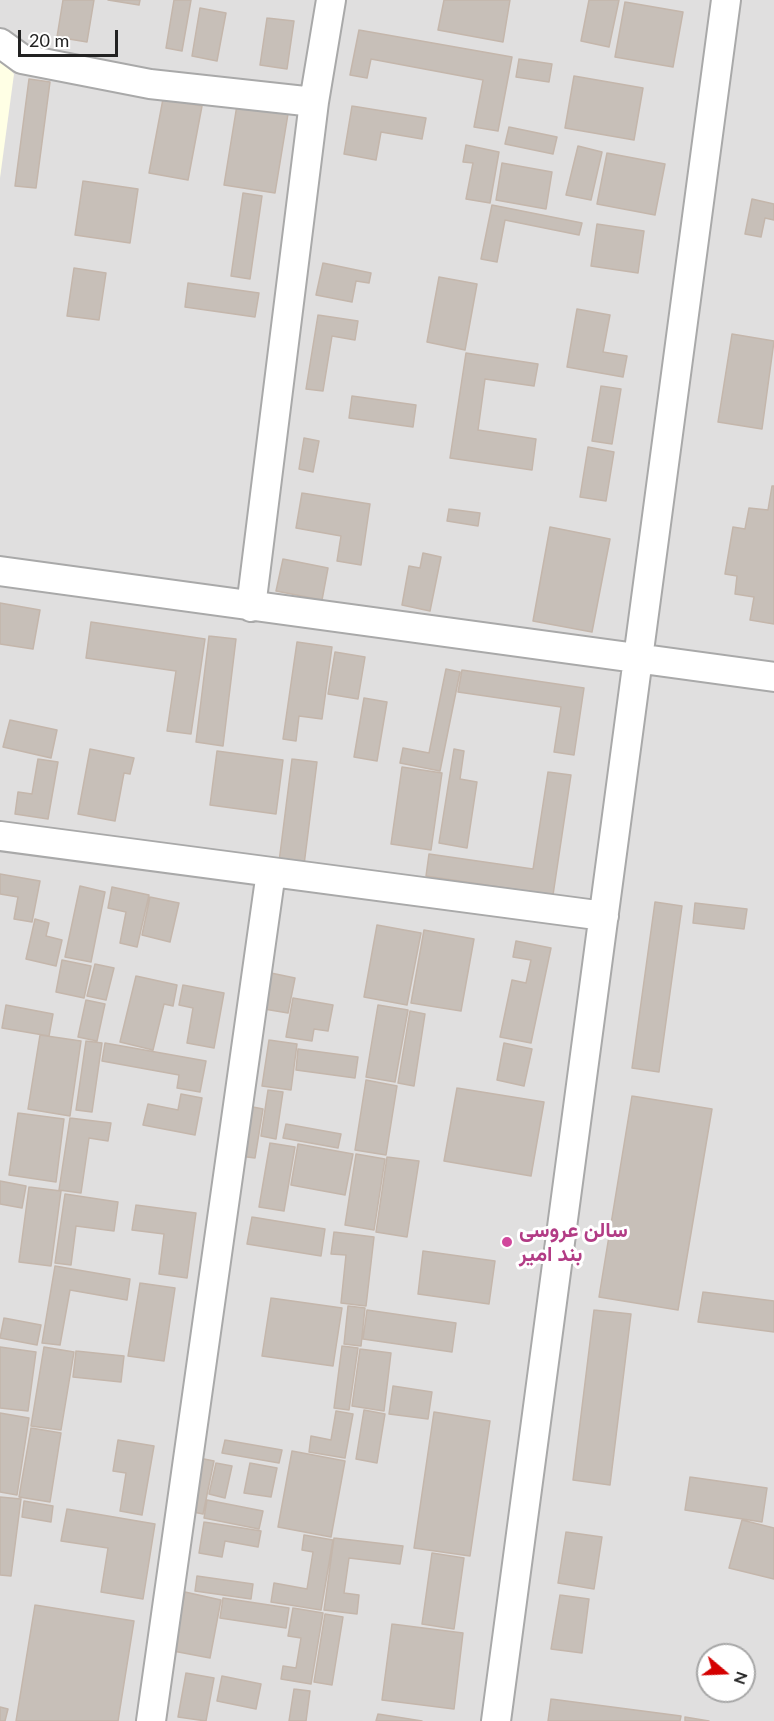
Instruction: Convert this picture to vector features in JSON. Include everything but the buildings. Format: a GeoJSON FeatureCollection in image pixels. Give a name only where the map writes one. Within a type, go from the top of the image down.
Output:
{"type":"FeatureCollection","features":[{"type":"Feature","properties":{"kind":"street"},"geometry":{"type":"LineString","coordinates":[[251,607],[314,102],[331,0]]}},
{"type":"Feature","properties":{"kind":"street"},"geometry":{"type":"LineString","coordinates":[[496,1721],[726,0]]}},
{"type":"Feature","properties":{"kind":"street"},"geometry":{"type":"LineString","coordinates":[[0,43],[22,59],[139,82],[314,102]]}},
{"type":"Feature","properties":{"kind":"street"},"geometry":{"type":"LineString","coordinates":[[0,571],[774,677]]}},
{"type":"Feature","properties":{"kind":"street"},"geometry":{"type":"LineString","coordinates":[[0,836],[604,916]]}},
{"type":"Feature","properties":{"kind":"street"},"geometry":{"type":"LineString","coordinates":[[152,1721],[272,872]]}},
{"type":"Feature","properties":{"kind":"shaded area"},"geometry":{"type":"Polygon","coordinates":[[[0,0],[774,0],[774,1721],[0,1721],[0,0]]]}},
{"type":"Feature","properties":{"kind":"shaded area"},"geometry":{"type":"Polygon","coordinates":[[[0,58],[14,74],[0,178],[0,58]]]}},
{"type":"Feature","properties":{"kind":"place","name":"سالن عروسی بند امیر"},"geometry":{"type":"Point","coordinates":[507,1242]}}]}
